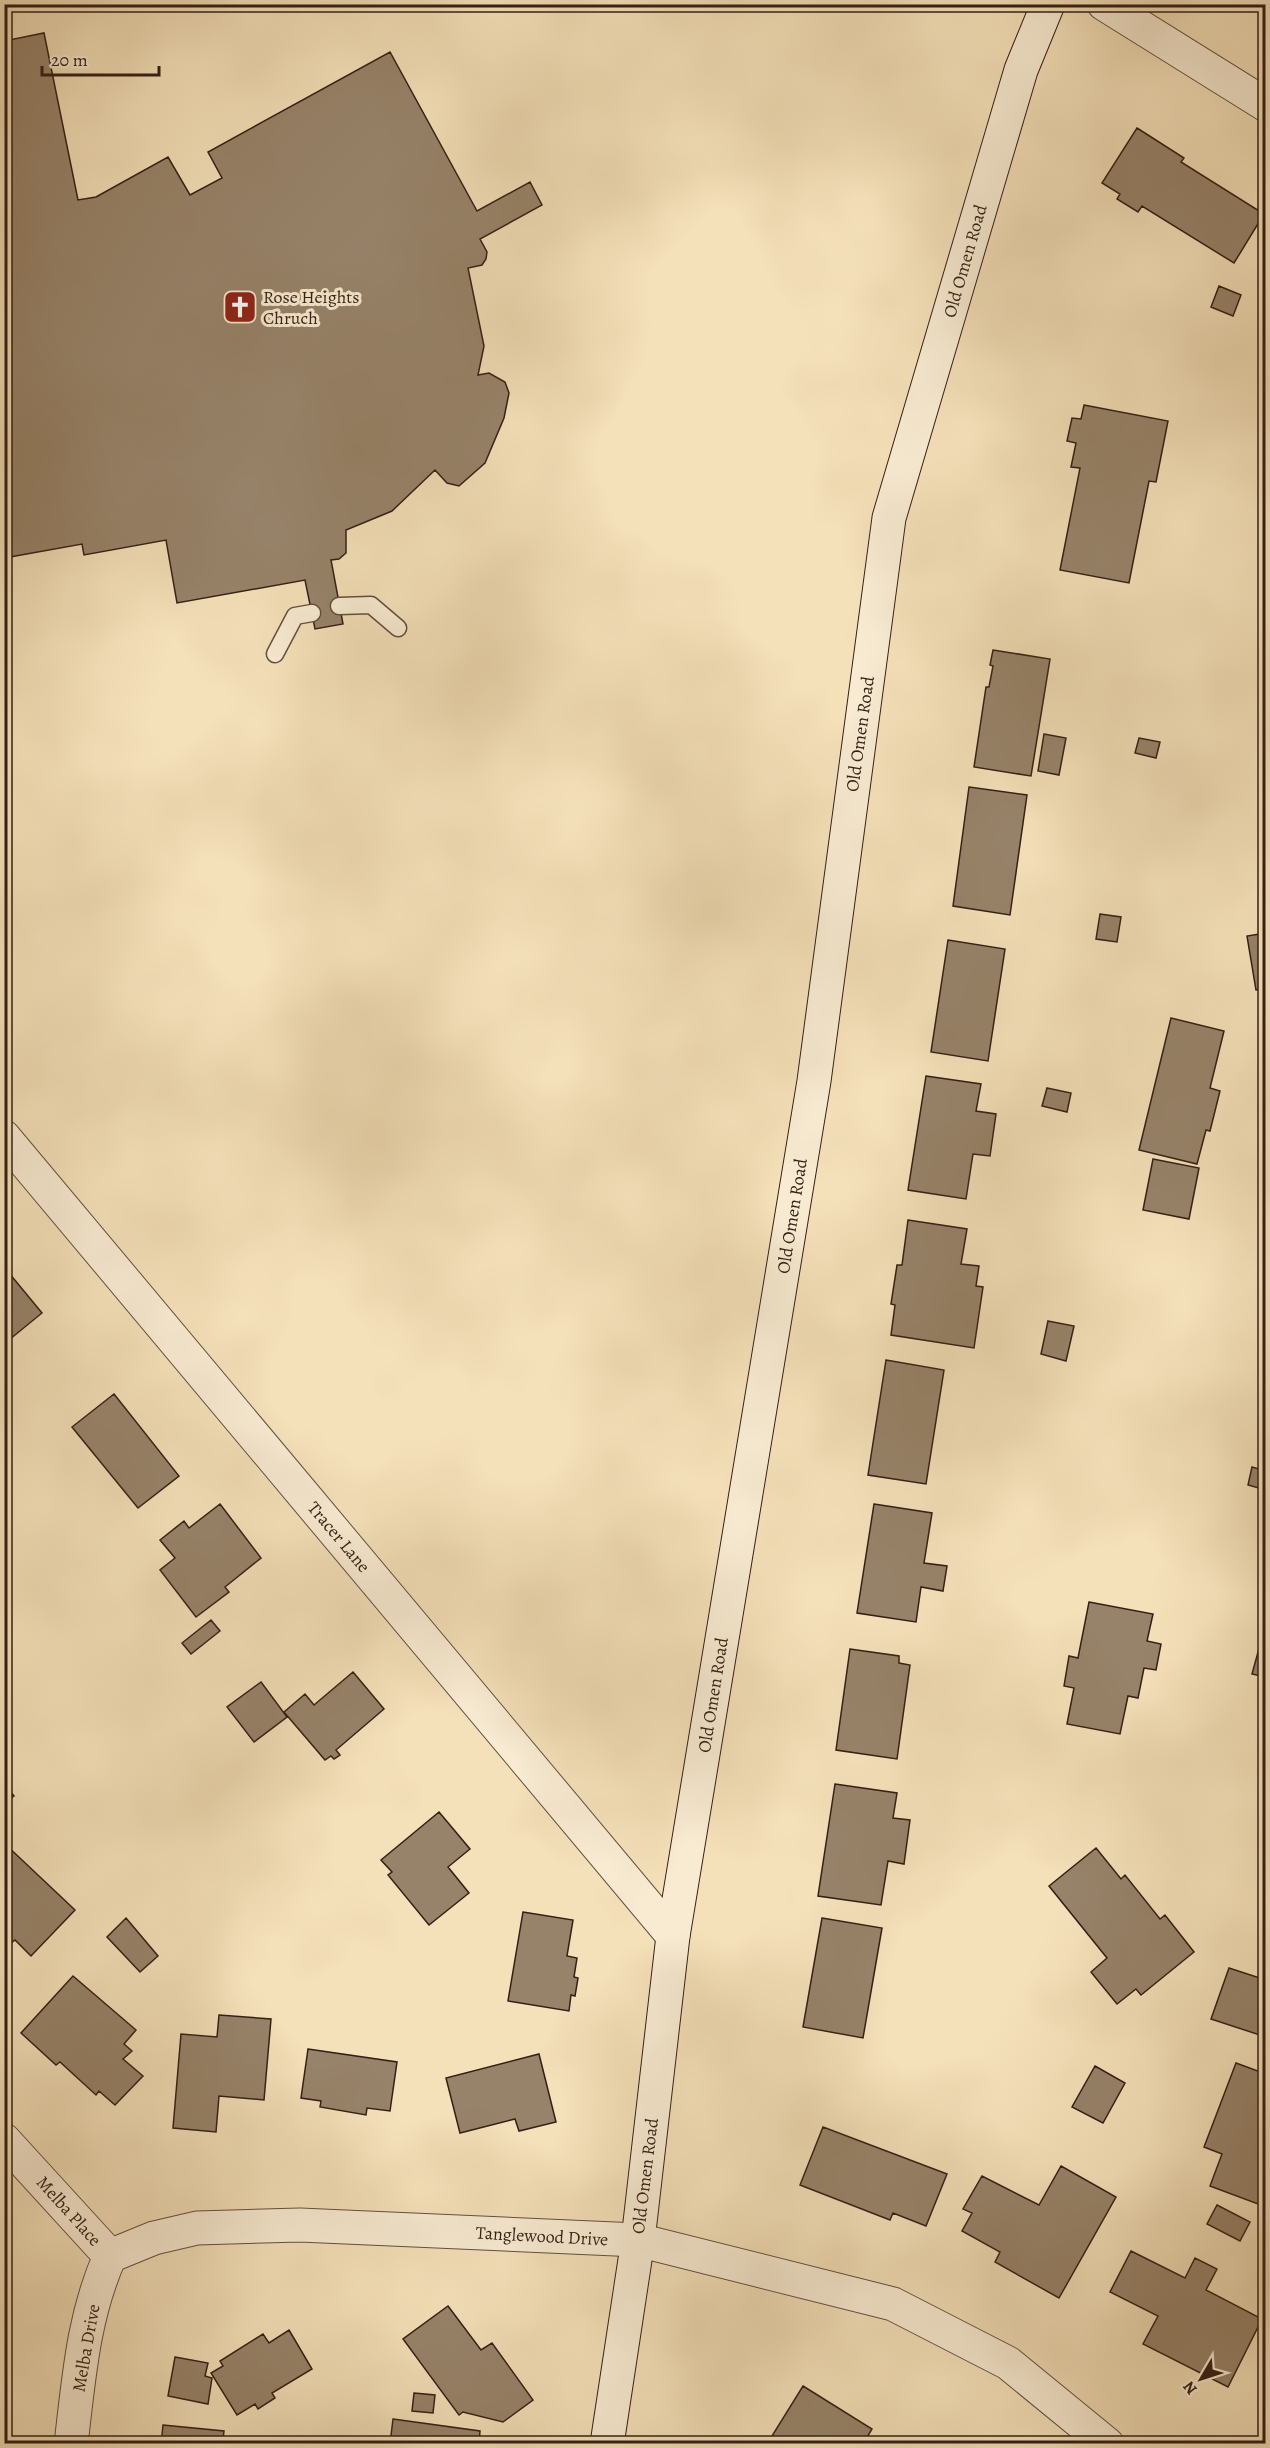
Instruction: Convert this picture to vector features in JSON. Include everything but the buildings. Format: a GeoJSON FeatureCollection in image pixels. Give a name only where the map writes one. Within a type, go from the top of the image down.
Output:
{"type":"FeatureCollection","features":[{"type":"Feature","properties":{"kind":"street","name":"Old Omen Road"},"geometry":{"type":"LineString","coordinates":[[607,2444],[638,2240],[673,1936],[814,1081],[889,518],[1021,70],[1048,4]]}},
{"type":"Feature","properties":{"kind":"street"},"geometry":{"type":"LineString","coordinates":[[1104,4],[1266,105]]}},
{"type":"Feature","properties":{"kind":"street","name":"Tracer Lane"},"geometry":{"type":"LineString","coordinates":[[6,1142],[673,1936]]}},
{"type":"Feature","properties":{"kind":"street","name":"Melba Place"},"geometry":{"type":"LineString","coordinates":[[4,2140],[110,2256]]}},
{"type":"Feature","properties":{"kind":"street","name":"Tanglewood Drive"},"geometry":{"type":"LineString","coordinates":[[110,2256],[154,2238],[196,2228],[288,2225],[638,2240],[893,2304],[1008,2364],[1107,2444]]}},
{"type":"Feature","properties":{"kind":"street","name":"Melba Drive"},"geometry":{"type":"LineString","coordinates":[[71,2444],[85,2329],[100,2278],[110,2256]]}},
{"type":"Feature","properties":{"kind":"lane"},"geometry":{"type":"LineString","coordinates":[[339,606],[371,605],[398,627]]}},
{"type":"Feature","properties":{"kind":"lane"},"geometry":{"type":"LineString","coordinates":[[275,654],[295,616],[312,613]]}},
{"type":"Feature","properties":{"kind":"place","name":"Rose Heights Chruch"},"geometry":{"type":"Point","coordinates":[240,307]}}]}
